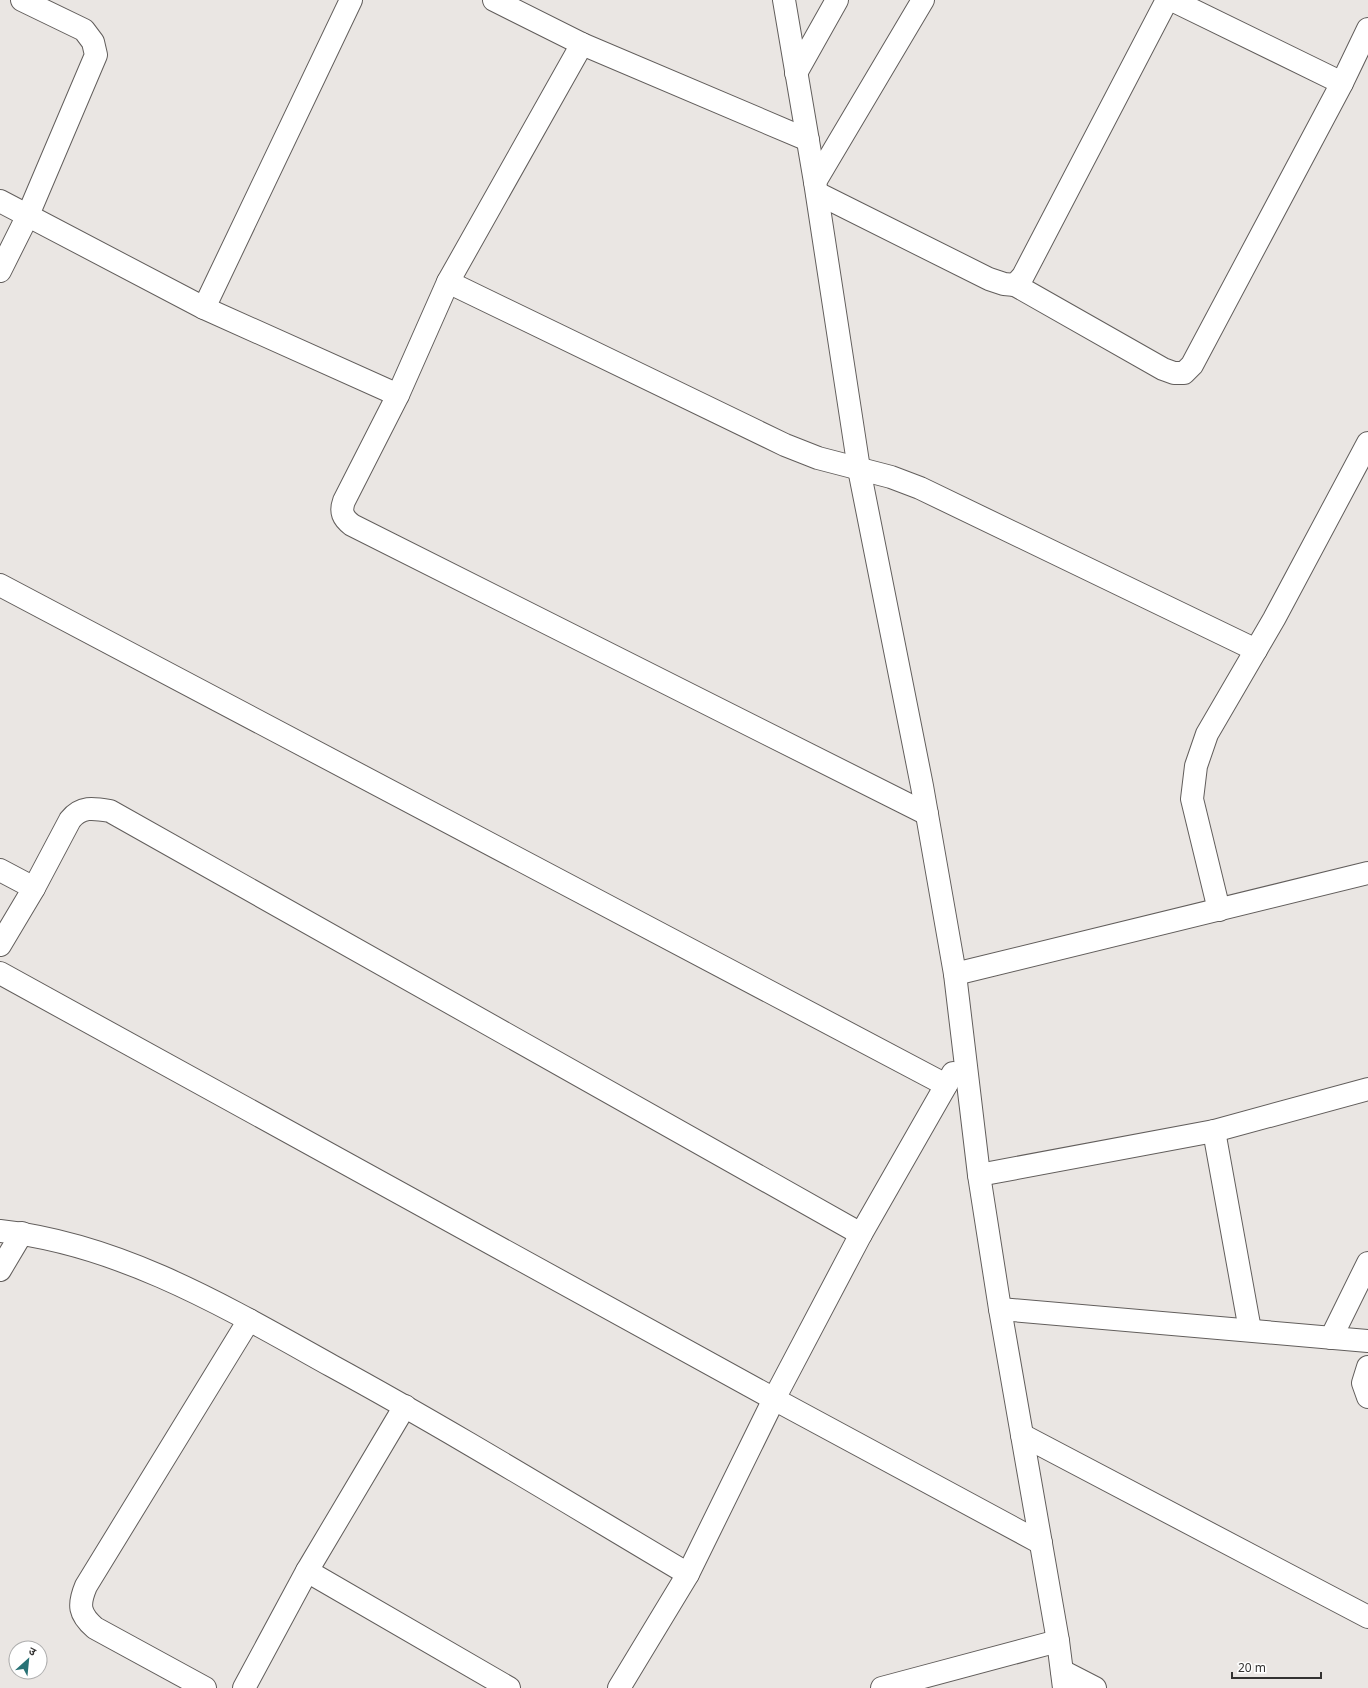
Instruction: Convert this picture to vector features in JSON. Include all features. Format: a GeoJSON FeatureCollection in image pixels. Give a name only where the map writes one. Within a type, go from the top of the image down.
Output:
{"type":"FeatureCollection","features":[{"type":"Feature","properties":{"kind":"street"},"geometry":{"type":"LineString","coordinates":[[0,271],[28,215],[96,55],[93,42],[84,30],[22,0]]}},
{"type":"Feature","properties":{"kind":"street"},"geometry":{"type":"LineString","coordinates":[[204,308],[351,0]]}},
{"type":"Feature","properties":{"kind":"street"},"geometry":{"type":"LineString","coordinates":[[494,0],[582,44],[808,140]]}},
{"type":"Feature","properties":{"kind":"street"},"geometry":{"type":"LineString","coordinates":[[784,0],[816,187],[860,469],[927,814],[955,974],[979,1174],[1000,1309],[1058,1641],[1063,1679],[1095,1688]]}},
{"type":"Feature","properties":{"kind":"street"},"geometry":{"type":"LineString","coordinates":[[796,73],[837,0]]}},
{"type":"Feature","properties":{"kind":"street"},"geometry":{"type":"LineString","coordinates":[[816,187],[923,0]]}},
{"type":"Feature","properties":{"kind":"street"},"geometry":{"type":"LineString","coordinates":[[1015,285],[1024,276],[1167,0]]}},
{"type":"Feature","properties":{"kind":"street"},"geometry":{"type":"LineString","coordinates":[[1172,0],[1342,83]]}},
{"type":"Feature","properties":{"kind":"street"},"geometry":{"type":"LineString","coordinates":[[816,187],[989,279],[1004,284],[1015,285],[1162,369],[1174,373],[1184,373],[1192,365],[1196,358],[1342,83],[1368,29]]}},
{"type":"Feature","properties":{"kind":"street"},"geometry":{"type":"LineString","coordinates":[[582,44],[448,282],[398,395],[341,508],[342,515],[352,525],[927,814]]}},
{"type":"Feature","properties":{"kind":"street"},"geometry":{"type":"LineString","coordinates":[[0,201],[204,308],[398,395]]}},
{"type":"Feature","properties":{"kind":"street"},"geometry":{"type":"LineString","coordinates":[[448,282],[785,445],[818,458],[891,477],[920,488],[1256,650]]}},
{"type":"Feature","properties":{"kind":"street"},"geometry":{"type":"LineString","coordinates":[[1219,910],[1192,799],[1196,766],[1207,734],[1274,619],[1368,443]]}},
{"type":"Feature","properties":{"kind":"street"},"geometry":{"type":"LineString","coordinates":[[0,585],[946,1085]]}},
{"type":"Feature","properties":{"kind":"street"},"geometry":{"type":"LineString","coordinates":[[0,945],[34,888],[75,813],[81,810],[90,809],[110,811],[861,1234]]}},
{"type":"Feature","properties":{"kind":"street"},"geometry":{"type":"LineString","coordinates":[[0,870],[34,888]]}},
{"type":"Feature","properties":{"kind":"street"},"geometry":{"type":"LineString","coordinates":[[955,974],[1368,873]]}},
{"type":"Feature","properties":{"kind":"street"},"geometry":{"type":"LineString","coordinates":[[0,973],[774,1399],[1041,1543]]}},
{"type":"Feature","properties":{"kind":"street"},"geometry":{"type":"LineString","coordinates":[[619,1688],[688,1574],[774,1399],[861,1234],[964,1053]]}},
{"type":"Feature","properties":{"kind":"street"},"geometry":{"type":"LineString","coordinates":[[979,1174],[1214,1131],[1368,1089]]}},
{"type":"Feature","properties":{"kind":"street"},"geometry":{"type":"LineString","coordinates":[[1214,1131],[1250,1330]]}},
{"type":"Feature","properties":{"kind":"street"},"geometry":{"type":"LineString","coordinates":[[0,1231],[22,1233],[66,1242],[115,1258],[197,1292],[405,1406],[688,1574]]}},
{"type":"Feature","properties":{"kind":"street"},"geometry":{"type":"LineString","coordinates":[[0,1270],[22,1233]]}},
{"type":"Feature","properties":{"kind":"street"},"geometry":{"type":"LineString","coordinates":[[1331,1338],[1368,1263]]}},
{"type":"Feature","properties":{"kind":"street"},"geometry":{"type":"LineString","coordinates":[[1000,1309],[1368,1341]]}},
{"type":"Feature","properties":{"kind":"street"},"geometry":{"type":"LineString","coordinates":[[205,1688],[95,1628],[86,1620],[82,1611],[81,1599],[86,1586],[249,1320]]}},
{"type":"Feature","properties":{"kind":"street"},"geometry":{"type":"LineString","coordinates":[[1368,1367],[1363,1383],[1368,1397]]}},
{"type":"Feature","properties":{"kind":"street"},"geometry":{"type":"LineString","coordinates":[[244,1688],[307,1571],[405,1406]]}},
{"type":"Feature","properties":{"kind":"street"},"geometry":{"type":"LineString","coordinates":[[1022,1435],[1368,1617]]}},
{"type":"Feature","properties":{"kind":"street"},"geometry":{"type":"LineString","coordinates":[[307,1571],[509,1688]]}},
{"type":"Feature","properties":{"kind":"street"},"geometry":{"type":"LineString","coordinates":[[882,1688],[1058,1641]]}}]}
